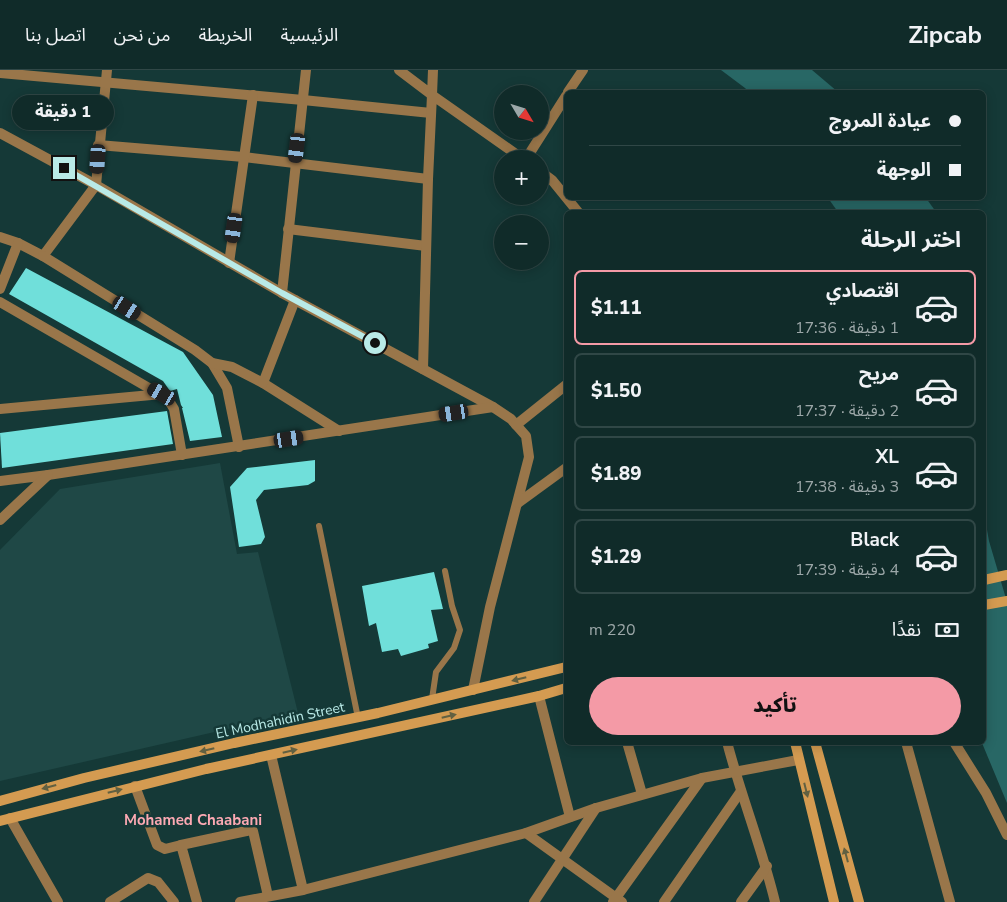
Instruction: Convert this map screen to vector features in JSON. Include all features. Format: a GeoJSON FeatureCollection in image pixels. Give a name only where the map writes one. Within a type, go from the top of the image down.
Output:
{"type":"FeatureCollection","features":[{"type":"Feature","properties":{"kind":"main road"},"geometry":{"type":"LineString","coordinates":[[986,580],[1006,576]]}},
{"type":"Feature","properties":{"kind":"main road"},"geometry":{"type":"LineString","coordinates":[[986,605],[1007,600]]}},
{"type":"Feature","properties":{"kind":"main road","name":"El Modhahidin Street"},"geometry":{"type":"LineString","coordinates":[[0,801],[84,778],[234,743],[358,718],[564,667]]}},
{"type":"Feature","properties":{"kind":"main road"},"geometry":{"type":"LineString","coordinates":[[5,819],[206,769],[539,696],[564,689]]}},
{"type":"Feature","properties":{"kind":"main road"},"geometry":{"type":"LineString","coordinates":[[795,745],[834,902]]}},
{"type":"Feature","properties":{"kind":"main road"},"geometry":{"type":"LineString","coordinates":[[816,745],[859,902]]}},
{"type":"Feature","properties":{"kind":"street"},"geometry":{"type":"LineString","coordinates":[[43,256],[96,185],[106,70]]}},
{"type":"Feature","properties":{"kind":"street"},"geometry":{"type":"LineString","coordinates":[[282,293],[306,70]]}},
{"type":"Feature","properties":{"kind":"street"},"geometry":{"type":"LineString","coordinates":[[399,70],[511,150]]}},
{"type":"Feature","properties":{"kind":"street"},"geometry":{"type":"LineString","coordinates":[[422,369],[433,70]]}},
{"type":"Feature","properties":{"kind":"street"},"geometry":{"type":"LineString","coordinates":[[569,90],[583,70]]}},
{"type":"Feature","properties":{"kind":"street"},"geometry":{"type":"LineString","coordinates":[[0,73],[431,113]]}},
{"type":"Feature","properties":{"kind":"street"},"geometry":{"type":"LineString","coordinates":[[229,263],[253,95]]}},
{"type":"Feature","properties":{"kind":"street"},"geometry":{"type":"LineString","coordinates":[[530,150],[564,99]]}},
{"type":"Feature","properties":{"kind":"street"},"geometry":{"type":"LineString","coordinates":[[0,133],[96,185],[282,293],[493,407],[516,424],[526,436],[529,457],[490,607],[473,690]]}},
{"type":"Feature","properties":{"kind":"street"},"geometry":{"type":"LineString","coordinates":[[98,145],[244,157],[428,179]]}},
{"type":"Feature","properties":{"kind":"street"},"geometry":{"type":"LineString","coordinates":[[549,178],[564,195]]}},
{"type":"Feature","properties":{"kind":"street"},"geometry":{"type":"LineString","coordinates":[[568,200],[576,210]]}},
{"type":"Feature","properties":{"kind":"street"},"geometry":{"type":"LineString","coordinates":[[288,229],[426,246]]}},
{"type":"Feature","properties":{"kind":"street"},"geometry":{"type":"LineString","coordinates":[[0,237],[18,243],[43,256],[195,350],[212,363],[227,388],[239,446]]}},
{"type":"Feature","properties":{"kind":"street"},"geometry":{"type":"LineString","coordinates":[[0,289],[18,243]]}},
{"type":"Feature","properties":{"kind":"street"},"geometry":{"type":"LineString","coordinates":[[264,383],[295,300]]}},
{"type":"Feature","properties":{"kind":"street"},"geometry":{"type":"LineString","coordinates":[[0,302],[162,394],[173,404],[182,455]]}},
{"type":"Feature","properties":{"kind":"street"},"geometry":{"type":"LineString","coordinates":[[212,363],[232,367],[264,383],[339,431]]}},
{"type":"Feature","properties":{"kind":"street"},"geometry":{"type":"LineString","coordinates":[[516,424],[564,387]]}},
{"type":"Feature","properties":{"kind":"street"},"geometry":{"type":"LineString","coordinates":[[0,409],[162,394]]}},
{"type":"Feature","properties":{"kind":"street"},"geometry":{"type":"LineString","coordinates":[[0,481],[493,407]]}},
{"type":"Feature","properties":{"kind":"street"},"geometry":{"type":"LineString","coordinates":[[518,503],[564,469]]}},
{"type":"Feature","properties":{"kind":"street"},"geometry":{"type":"LineString","coordinates":[[0,520],[48,475]]}},
{"type":"Feature","properties":{"kind":"street"},"geometry":{"type":"LineString","coordinates":[[539,696],[570,817]]}},
{"type":"Feature","properties":{"kind":"street"},"geometry":{"type":"LineString","coordinates":[[628,745],[642,794]]}},
{"type":"Feature","properties":{"kind":"street"},"geometry":{"type":"LineString","coordinates":[[728,745],[735,773],[766,866],[774,902]]}},
{"type":"Feature","properties":{"kind":"street"},"geometry":{"type":"LineString","coordinates":[[907,745],[950,902]]}},
{"type":"Feature","properties":{"kind":"street"},"geometry":{"type":"LineString","coordinates":[[956,745],[986,793],[1007,835]]}},
{"type":"Feature","properties":{"kind":"street"},"geometry":{"type":"LineString","coordinates":[[271,755],[303,890]]}},
{"type":"Feature","properties":{"kind":"street"},"geometry":{"type":"LineString","coordinates":[[240,902],[303,890],[526,833],[596,808],[702,778],[798,760]]}},
{"type":"Feature","properties":{"kind":"street"},"geometry":{"type":"LineString","coordinates":[[526,833],[617,900],[702,778]]}},
{"type":"Feature","properties":{"kind":"street"},"geometry":{"type":"LineString","coordinates":[[136,786],[157,845],[164,849],[250,830],[253,831],[268,896]]}},
{"type":"Feature","properties":{"kind":"street"},"geometry":{"type":"LineString","coordinates":[[664,902],[741,791]]}},
{"type":"Feature","properties":{"kind":"street"},"geometry":{"type":"LineString","coordinates":[[534,902],[596,808]]}},
{"type":"Feature","properties":{"kind":"street"},"geometry":{"type":"LineString","coordinates":[[5,819],[58,902]]}},
{"type":"Feature","properties":{"kind":"street"},"geometry":{"type":"LineString","coordinates":[[181,845],[198,902]]}},
{"type":"Feature","properties":{"kind":"street"},"geometry":{"type":"LineString","coordinates":[[741,902],[766,866]]}},
{"type":"Feature","properties":{"kind":"street"},"geometry":{"type":"LineString","coordinates":[[110,902],[148,878],[158,882],[174,902]]}},
{"type":"Feature","properties":{"kind":"lane"},"geometry":{"type":"LineString","coordinates":[[320,526],[358,718]]}},
{"type":"Feature","properties":{"kind":"lane"},"geometry":{"type":"LineString","coordinates":[[432,699],[436,672],[454,648],[460,630],[452,606],[445,571]]}},
{"type":"Feature","properties":{"kind":"shaded area"},"geometry":{"type":"Polygon","coordinates":[[[721,70],[812,70],[836,90],[747,90],[721,70]]]}},
{"type":"Feature","properties":{"kind":"shaded area"},"geometry":{"type":"Polygon","coordinates":[[[829,200],[927,200],[935,210],[837,210],[829,200]]]}},
{"type":"Feature","properties":{"kind":"shaded area"},"geometry":{"type":"Polygon","coordinates":[[[220,463],[237,554],[258,552],[298,713],[0,781],[0,550],[60,489],[220,463]]]}},
{"type":"Feature","properties":{"kind":"shaded area"},"geometry":{"type":"Polygon","coordinates":[[[986,524],[1007,602],[1007,803],[983,745],[986,745],[986,524]]]}},
{"type":"Feature","properties":{"kind":"building"},"geometry":{"type":"Polygon","coordinates":[[[26,268],[183,352],[213,395],[222,437],[190,441],[177,389],[170,391],[163,381],[9,294],[26,268]]]}},
{"type":"Feature","properties":{"kind":"building"},"geometry":{"type":"Polygon","coordinates":[[[167,411],[173,444],[2,468],[0,433],[167,411]]]}},
{"type":"Feature","properties":{"kind":"building"},"geometry":{"type":"Polygon","coordinates":[[[315,460],[315,481],[308,485],[264,490],[256,500],[265,537],[261,544],[239,547],[230,487],[247,468],[315,460]]]}},
{"type":"Feature","properties":{"kind":"building"},"geometry":{"type":"Polygon","coordinates":[[[434,572],[443,609],[431,610],[438,641],[428,644],[429,648],[401,656],[398,649],[382,652],[376,623],[369,626],[362,586],[434,572]]]}},
{"type":"Feature","properties":{"kind":"district","name":"Mohamed Chaabani"},"geometry":{"type":"Point","coordinates":[193,820]}},
{"type":"Feature","properties":{"kind":"route"},"geometry":{"type":"LineString","coordinates":[[64,168],[282,293],[375,343]]}}]}
